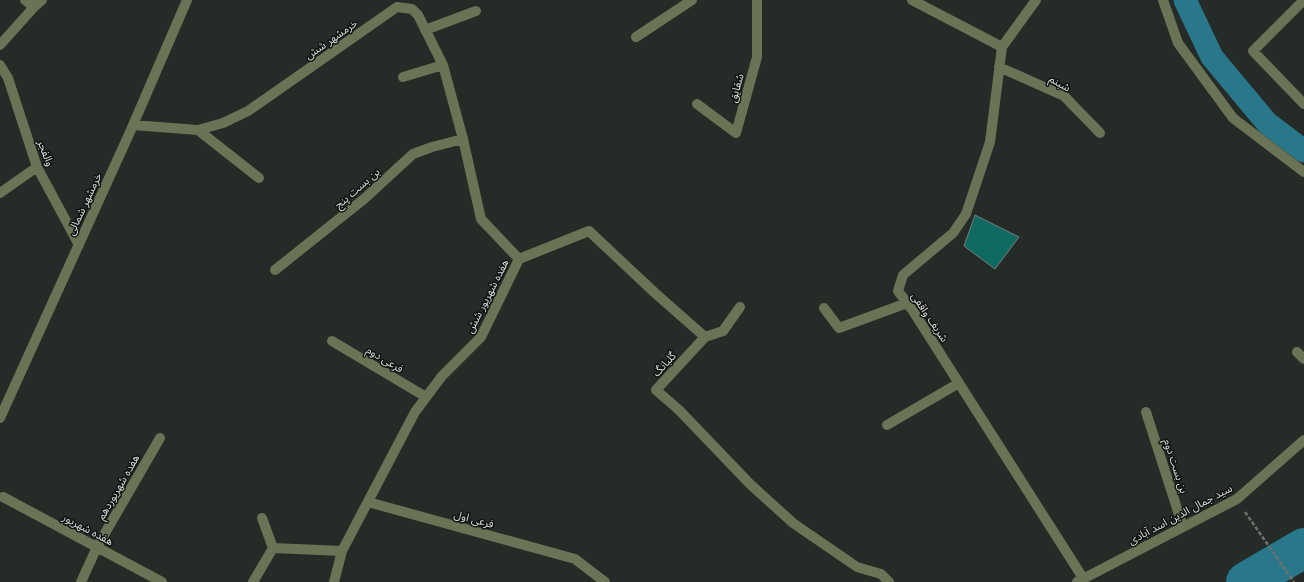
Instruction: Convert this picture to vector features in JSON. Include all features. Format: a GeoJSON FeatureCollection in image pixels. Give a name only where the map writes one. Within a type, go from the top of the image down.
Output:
{"type":"FeatureCollection","features":[{"type":"Feature","properties":{"kind":"street"},"geometry":{"type":"LineString","coordinates":[[25,0],[34,7]]}},
{"type":"Feature","properties":{"kind":"street"},"geometry":{"type":"LineString","coordinates":[[0,45],[42,0]]}},
{"type":"Feature","properties":{"kind":"street","name":"خرمشهر شمالی"},"geometry":{"type":"LineString","coordinates":[[0,418],[133,125],[187,0]]}},
{"type":"Feature","properties":{"kind":"street"},"geometry":{"type":"LineString","coordinates":[[636,37],[692,0]]}},
{"type":"Feature","properties":{"kind":"street","name":"شقایق"},"geometry":{"type":"LineString","coordinates":[[697,104],[736,133],[757,57],[757,0]]}},
{"type":"Feature","properties":{"kind":"street"},"geometry":{"type":"LineString","coordinates":[[912,0],[1002,47]]}},
{"type":"Feature","properties":{"kind":"street","name":"شریف واقفی"},"geometry":{"type":"LineString","coordinates":[[1036,0],[1002,47],[990,142],[966,214],[953,233],[903,275],[898,291],[959,383],[1080,580]]}},
{"type":"Feature","properties":{"kind":"street"},"geometry":{"type":"LineString","coordinates":[[1163,0],[1178,43],[1233,118],[1304,172]]}},
{"type":"Feature","properties":{"kind":"street"},"geometry":{"type":"LineString","coordinates":[[1304,0],[1253,51],[1304,104]]}},
{"type":"Feature","properties":{"kind":"street","name":"خرمشهر شش"},"geometry":{"type":"LineString","coordinates":[[133,125],[198,130],[223,123],[248,111],[397,7],[409,4],[418,15],[443,65],[463,139]]}},
{"type":"Feature","properties":{"kind":"street"},"geometry":{"type":"LineString","coordinates":[[425,30],[476,11]]}},
{"type":"Feature","properties":{"kind":"street","name":"والفجر"},"geometry":{"type":"LineString","coordinates":[[0,65],[8,78],[37,167],[79,245]]}},
{"type":"Feature","properties":{"kind":"street"},"geometry":{"type":"LineString","coordinates":[[403,77],[443,65]]}},
{"type":"Feature","properties":{"kind":"street","name":"شبنم"},"geometry":{"type":"LineString","coordinates":[[999,67],[1064,96],[1100,133]]}},
{"type":"Feature","properties":{"kind":"street"},"geometry":{"type":"LineString","coordinates":[[198,130],[259,178]]}},
{"type":"Feature","properties":{"kind":"street","name":"هفده شهریور شش"},"geometry":{"type":"LineString","coordinates":[[334,582],[342,551],[415,412],[442,376],[481,337],[519,259],[481,219],[463,139]]}},
{"type":"Feature","properties":{"kind":"street","name":"بن بست پنج"},"geometry":{"type":"LineString","coordinates":[[275,270],[364,199],[413,154],[432,147],[463,139]]}},
{"type":"Feature","properties":{"kind":"street"},"geometry":{"type":"LineString","coordinates":[[0,194],[37,167]]}},
{"type":"Feature","properties":{"kind":"street"},"geometry":{"type":"LineString","coordinates":[[519,259],[589,231],[655,293],[705,337],[723,331],[740,307]]}},
{"type":"Feature","properties":{"kind":"street"},"geometry":{"type":"LineString","coordinates":[[824,308],[839,328],[907,303]]}},
{"type":"Feature","properties":{"kind":"street","name":"گلبانگ"},"geometry":{"type":"LineString","coordinates":[[705,337],[656,390],[679,410],[750,484],[793,523],[857,567],[881,574],[889,582]]}},
{"type":"Feature","properties":{"kind":"street","name":"فرعی دوم"},"geometry":{"type":"LineString","coordinates":[[332,341],[426,397]]}},
{"type":"Feature","properties":{"kind":"street"},"geometry":{"type":"LineString","coordinates":[[887,425],[959,383]]}},
{"type":"Feature","properties":{"kind":"street","name":"بن بست دوم"},"geometry":{"type":"LineString","coordinates":[[1146,412],[1183,527]]}},
{"type":"Feature","properties":{"kind":"street","name":"هفده شهریوردهم"},"geometry":{"type":"LineString","coordinates":[[82,582],[97,547],[160,438]]}},
{"type":"Feature","properties":{"kind":"street","name":"سید جمال الدین اسد آبادی"},"geometry":{"type":"LineString","coordinates":[[1080,580],[1237,499],[1304,440]]}},
{"type":"Feature","properties":{"kind":"street","name":"هفده شهریور"},"geometry":{"type":"LineString","coordinates":[[1,496],[162,582]]}},
{"type":"Feature","properties":{"kind":"street","name":"فرعی اول"},"geometry":{"type":"LineString","coordinates":[[368,502],[574,559],[605,582]]}},
{"type":"Feature","properties":{"kind":"street"},"geometry":{"type":"LineString","coordinates":[[254,582],[273,548],[262,518]]}},
{"type":"Feature","properties":{"kind":"street"},"geometry":{"type":"LineString","coordinates":[[273,548],[342,551]]}},
{"type":"Feature","properties":{"kind":"path"},"geometry":{"type":"LineString","coordinates":[[1255,526],[1294,582]]}},
{"type":"Feature","properties":{"kind":"building"},"geometry":{"type":"Polygon","coordinates":[[[975,215],[1019,237],[995,269],[964,246],[975,215]]]}},
{"type":"Feature","properties":{"kind":"waterway"},"geometry":{"type":"LineString","coordinates":[[1185,0],[1212,57],[1267,123],[1304,151]]}},
{"type":"Feature","properties":{"kind":"waterway"},"geometry":{"type":"LineString","coordinates":[[1246,582],[1304,548]]}}]}
